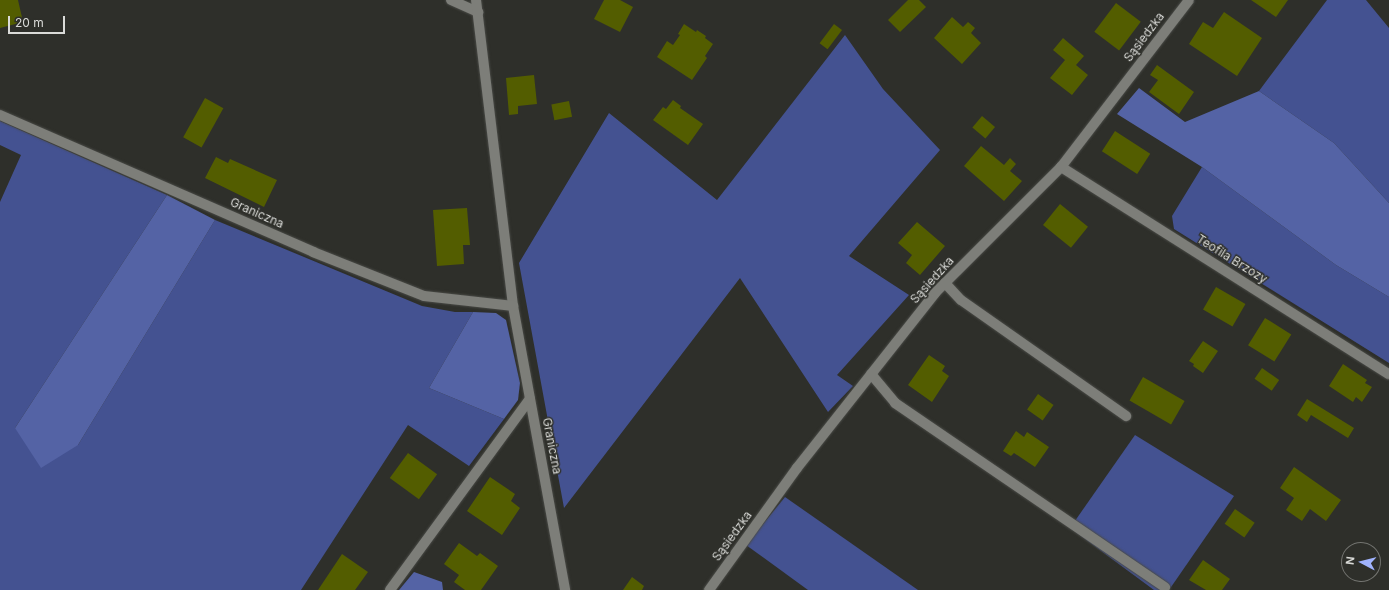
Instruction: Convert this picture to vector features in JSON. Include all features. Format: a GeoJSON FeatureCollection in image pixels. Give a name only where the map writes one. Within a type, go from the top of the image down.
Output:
{"type":"FeatureCollection","features":[{"type":"Feature","properties":{"kind":"street"},"geometry":{"type":"LineString","coordinates":[[451,0],[478,12]]}},
{"type":"Feature","properties":{"kind":"street","name":"Graniczna"},"geometry":{"type":"LineString","coordinates":[[476,0],[513,306],[565,590]]}},
{"type":"Feature","properties":{"kind":"street","name":"Sąsiedzka"},"geometry":{"type":"LineString","coordinates":[[710,590],[796,468],[871,374],[945,283],[1061,167],[1189,0]]}},
{"type":"Feature","properties":{"kind":"street","name":"Graniczna"},"geometry":{"type":"LineString","coordinates":[[0,115],[314,252],[424,296],[513,306]]}},
{"type":"Feature","properties":{"kind":"street","name":"Teofila Brzozy"},"geometry":{"type":"LineString","coordinates":[[1061,167],[1389,374]]}},
{"type":"Feature","properties":{"kind":"street"},"geometry":{"type":"LineString","coordinates":[[945,283],[960,300],[1126,416]]}},
{"type":"Feature","properties":{"kind":"street"},"geometry":{"type":"LineString","coordinates":[[871,374],[895,403],[1165,587]]}},
{"type":"Feature","properties":{"kind":"street"},"geometry":{"type":"LineString","coordinates":[[390,590],[530,399]]}},
{"type":"Feature","properties":{"kind":"shaded area"},"geometry":{"type":"Polygon","coordinates":[[[1327,0],[1366,0],[1389,28],[1389,203],[1334,143],[1259,91],[1327,0]]]}},
{"type":"Feature","properties":{"kind":"shaded area"},"geometry":{"type":"Polygon","coordinates":[[[845,35],[883,89],[940,150],[849,256],[909,295],[837,375],[853,386],[828,412],[740,278],[564,508],[519,263],[609,113],[717,200],[845,35]]]}},
{"type":"Feature","properties":{"kind":"shaded area"},"geometry":{"type":"Polygon","coordinates":[[[1139,88],[1185,122],[1259,91],[1334,143],[1389,203],[1389,297],[1336,265],[1202,167],[1117,114],[1139,88]]]}},
{"type":"Feature","properties":{"kind":"shaded area"},"geometry":{"type":"Polygon","coordinates":[[[0,121],[167,195],[15,428],[78,445],[215,220],[422,306],[455,312],[473,312],[429,388],[504,419],[469,466],[408,425],[301,590],[0,590],[0,202],[21,155],[0,145],[0,121]]]}},
{"type":"Feature","properties":{"kind":"shaded area"},"geometry":{"type":"Polygon","coordinates":[[[1202,167],[1336,265],[1389,297],[1389,363],[1174,229],[1172,216],[1202,167]]]}},
{"type":"Feature","properties":{"kind":"shaded area"},"geometry":{"type":"Polygon","coordinates":[[[167,195],[215,220],[78,445],[41,468],[15,428],[167,195]]]}},
{"type":"Feature","properties":{"kind":"shaded area"},"geometry":{"type":"Polygon","coordinates":[[[473,312],[496,313],[506,320],[520,383],[518,400],[504,419],[429,388],[473,312]]]}},
{"type":"Feature","properties":{"kind":"shaded area"},"geometry":{"type":"Polygon","coordinates":[[[1135,435],[1234,496],[1169,590],[1154,590],[1070,528],[1135,435]]]}},
{"type":"Feature","properties":{"kind":"shaded area"},"geometry":{"type":"Polygon","coordinates":[[[785,497],[918,590],[808,590],[746,545],[785,497]]]}},
{"type":"Feature","properties":{"kind":"shaded area"},"geometry":{"type":"Polygon","coordinates":[[[414,572],[442,582],[443,590],[399,590],[414,572]]]}},
{"type":"Feature","properties":{"kind":"building"},"geometry":{"type":"Polygon","coordinates":[[[0,0],[18,0],[23,22],[0,28],[0,0]]]}},
{"type":"Feature","properties":{"kind":"building"},"geometry":{"type":"Polygon","coordinates":[[[604,0],[620,0],[633,7],[620,32],[594,19],[604,0]]]}},
{"type":"Feature","properties":{"kind":"building"},"geometry":{"type":"Polygon","coordinates":[[[908,0],[919,0],[926,7],[900,32],[888,20],[908,0]]]}},
{"type":"Feature","properties":{"kind":"building"},"geometry":{"type":"Polygon","coordinates":[[[1251,0],[1288,0],[1276,17],[1251,0]]]}},
{"type":"Feature","properties":{"kind":"building"},"geometry":{"type":"Polygon","coordinates":[[[1116,3],[1141,22],[1119,50],[1094,32],[1116,3]]]}},
{"type":"Feature","properties":{"kind":"building"},"geometry":{"type":"Polygon","coordinates":[[[1224,12],[1262,38],[1237,76],[1189,44],[1203,22],[1213,28],[1224,12]]]}},
{"type":"Feature","properties":{"kind":"building"},"geometry":{"type":"Polygon","coordinates":[[[952,17],[963,27],[968,22],[975,28],[971,33],[981,43],[962,64],[934,38],[952,17]]]}},
{"type":"Feature","properties":{"kind":"building"},"geometry":{"type":"Polygon","coordinates":[[[684,24],[696,32],[697,30],[706,36],[705,38],[713,44],[705,56],[707,58],[692,80],[657,57],[667,41],[673,45],[680,35],[678,34],[684,24]]]}},
{"type":"Feature","properties":{"kind":"building"},"geometry":{"type":"Polygon","coordinates":[[[834,24],[842,30],[828,49],[820,43],[834,24]]]}},
{"type":"Feature","properties":{"kind":"building"},"geometry":{"type":"Polygon","coordinates":[[[1063,38],[1084,56],[1076,65],[1088,75],[1072,95],[1050,78],[1065,60],[1053,50],[1063,38]]]}},
{"type":"Feature","properties":{"kind":"building"},"geometry":{"type":"Polygon","coordinates":[[[1157,65],[1194,92],[1179,114],[1149,92],[1158,80],[1150,75],[1157,65]]]}},
{"type":"Feature","properties":{"kind":"building"},"geometry":{"type":"Polygon","coordinates":[[[534,75],[537,104],[518,106],[518,114],[509,115],[506,78],[534,75]]]}},
{"type":"Feature","properties":{"kind":"building"},"geometry":{"type":"Polygon","coordinates":[[[205,98],[223,108],[202,148],[183,137],[205,98]]]}},
{"type":"Feature","properties":{"kind":"building"},"geometry":{"type":"Polygon","coordinates":[[[673,100],[681,106],[680,108],[703,124],[688,145],[653,120],[663,107],[666,109],[673,100]]]}},
{"type":"Feature","properties":{"kind":"building"},"geometry":{"type":"Polygon","coordinates":[[[569,101],[572,117],[554,120],[551,104],[569,101]]]}},
{"type":"Feature","properties":{"kind":"building"},"geometry":{"type":"Polygon","coordinates":[[[982,116],[995,127],[985,138],[972,127],[982,116]]]}},
{"type":"Feature","properties":{"kind":"building"},"geometry":{"type":"Polygon","coordinates":[[[1115,131],[1150,154],[1137,174],[1102,151],[1115,131]]]}},
{"type":"Feature","properties":{"kind":"building"},"geometry":{"type":"Polygon","coordinates":[[[981,146],[1004,165],[1010,158],[1016,164],[1010,171],[1022,181],[1004,201],[964,166],[981,146]]]}},
{"type":"Feature","properties":{"kind":"building"},"geometry":{"type":"Polygon","coordinates":[[[216,157],[228,163],[230,159],[277,180],[264,207],[205,178],[216,157]]]}},
{"type":"Feature","properties":{"kind":"building"},"geometry":{"type":"Polygon","coordinates":[[[1060,204],[1088,227],[1071,248],[1043,225],[1060,204]]]}},
{"type":"Feature","properties":{"kind":"building"},"geometry":{"type":"Polygon","coordinates":[[[467,208],[470,245],[463,245],[464,264],[437,266],[433,210],[467,208]]]}},
{"type":"Feature","properties":{"kind":"building"},"geometry":{"type":"Polygon","coordinates":[[[917,222],[945,246],[920,275],[906,263],[912,255],[898,243],[917,222]]]}},
{"type":"Feature","properties":{"kind":"building"},"geometry":{"type":"Polygon","coordinates":[[[1216,287],[1245,304],[1232,327],[1203,310],[1216,287]]]}},
{"type":"Feature","properties":{"kind":"building"},"geometry":{"type":"Polygon","coordinates":[[[1265,318],[1291,334],[1274,362],[1248,345],[1265,318]]]}},
{"type":"Feature","properties":{"kind":"building"},"geometry":{"type":"Polygon","coordinates":[[[1203,341],[1218,351],[1203,373],[1189,361],[1203,341]]]}},
{"type":"Feature","properties":{"kind":"building"},"geometry":{"type":"Polygon","coordinates":[[[929,355],[945,366],[942,371],[949,376],[932,402],[908,385],[929,355]]]}},
{"type":"Feature","properties":{"kind":"building"},"geometry":{"type":"Polygon","coordinates":[[[1343,364],[1367,380],[1365,383],[1372,387],[1362,402],[1356,397],[1353,402],[1329,386],[1343,364]]]}},
{"type":"Feature","properties":{"kind":"building"},"geometry":{"type":"Polygon","coordinates":[[[1262,368],[1279,380],[1272,391],[1255,379],[1262,368]]]}},
{"type":"Feature","properties":{"kind":"building"},"geometry":{"type":"Polygon","coordinates":[[[1143,377],[1185,401],[1171,424],[1130,400],[1143,377]]]}},
{"type":"Feature","properties":{"kind":"building"},"geometry":{"type":"Polygon","coordinates":[[[1038,394],[1054,405],[1043,420],[1027,410],[1038,394]]]}},
{"type":"Feature","properties":{"kind":"building"},"geometry":{"type":"Polygon","coordinates":[[[1307,399],[1354,428],[1348,438],[1311,415],[1307,422],[1297,415],[1307,399]]]}},
{"type":"Feature","properties":{"kind":"building"},"geometry":{"type":"Polygon","coordinates":[[[1016,431],[1024,437],[1027,432],[1049,447],[1035,467],[1014,453],[1011,456],[1003,451],[1016,431]]]}},
{"type":"Feature","properties":{"kind":"building"},"geometry":{"type":"Polygon","coordinates":[[[408,453],[437,474],[419,499],[390,478],[408,453]]]}},
{"type":"Feature","properties":{"kind":"building"},"geometry":{"type":"Polygon","coordinates":[[[1294,467],[1341,500],[1326,521],[1310,509],[1302,521],[1286,510],[1294,498],[1280,488],[1294,467]]]}},
{"type":"Feature","properties":{"kind":"building"},"geometry":{"type":"Polygon","coordinates":[[[490,477],[515,494],[511,501],[520,508],[502,535],[467,511],[490,477]]]}},
{"type":"Feature","properties":{"kind":"building"},"geometry":{"type":"Polygon","coordinates":[[[1235,509],[1255,523],[1244,538],[1225,524],[1235,509]]]}},
{"type":"Feature","properties":{"kind":"building"},"geometry":{"type":"Polygon","coordinates":[[[459,543],[477,556],[480,553],[498,566],[481,590],[465,590],[454,582],[459,575],[444,564],[459,543]]]}},
{"type":"Feature","properties":{"kind":"building"},"geometry":{"type":"Polygon","coordinates":[[[342,554],[368,572],[355,590],[318,590],[342,554]]]}},
{"type":"Feature","properties":{"kind":"building"},"geometry":{"type":"Polygon","coordinates":[[[1203,560],[1230,579],[1222,590],[1206,590],[1189,580],[1203,560]]]}},
{"type":"Feature","properties":{"kind":"building"},"geometry":{"type":"Polygon","coordinates":[[[632,577],[644,586],[642,590],[623,590],[632,577]]]}}]}
